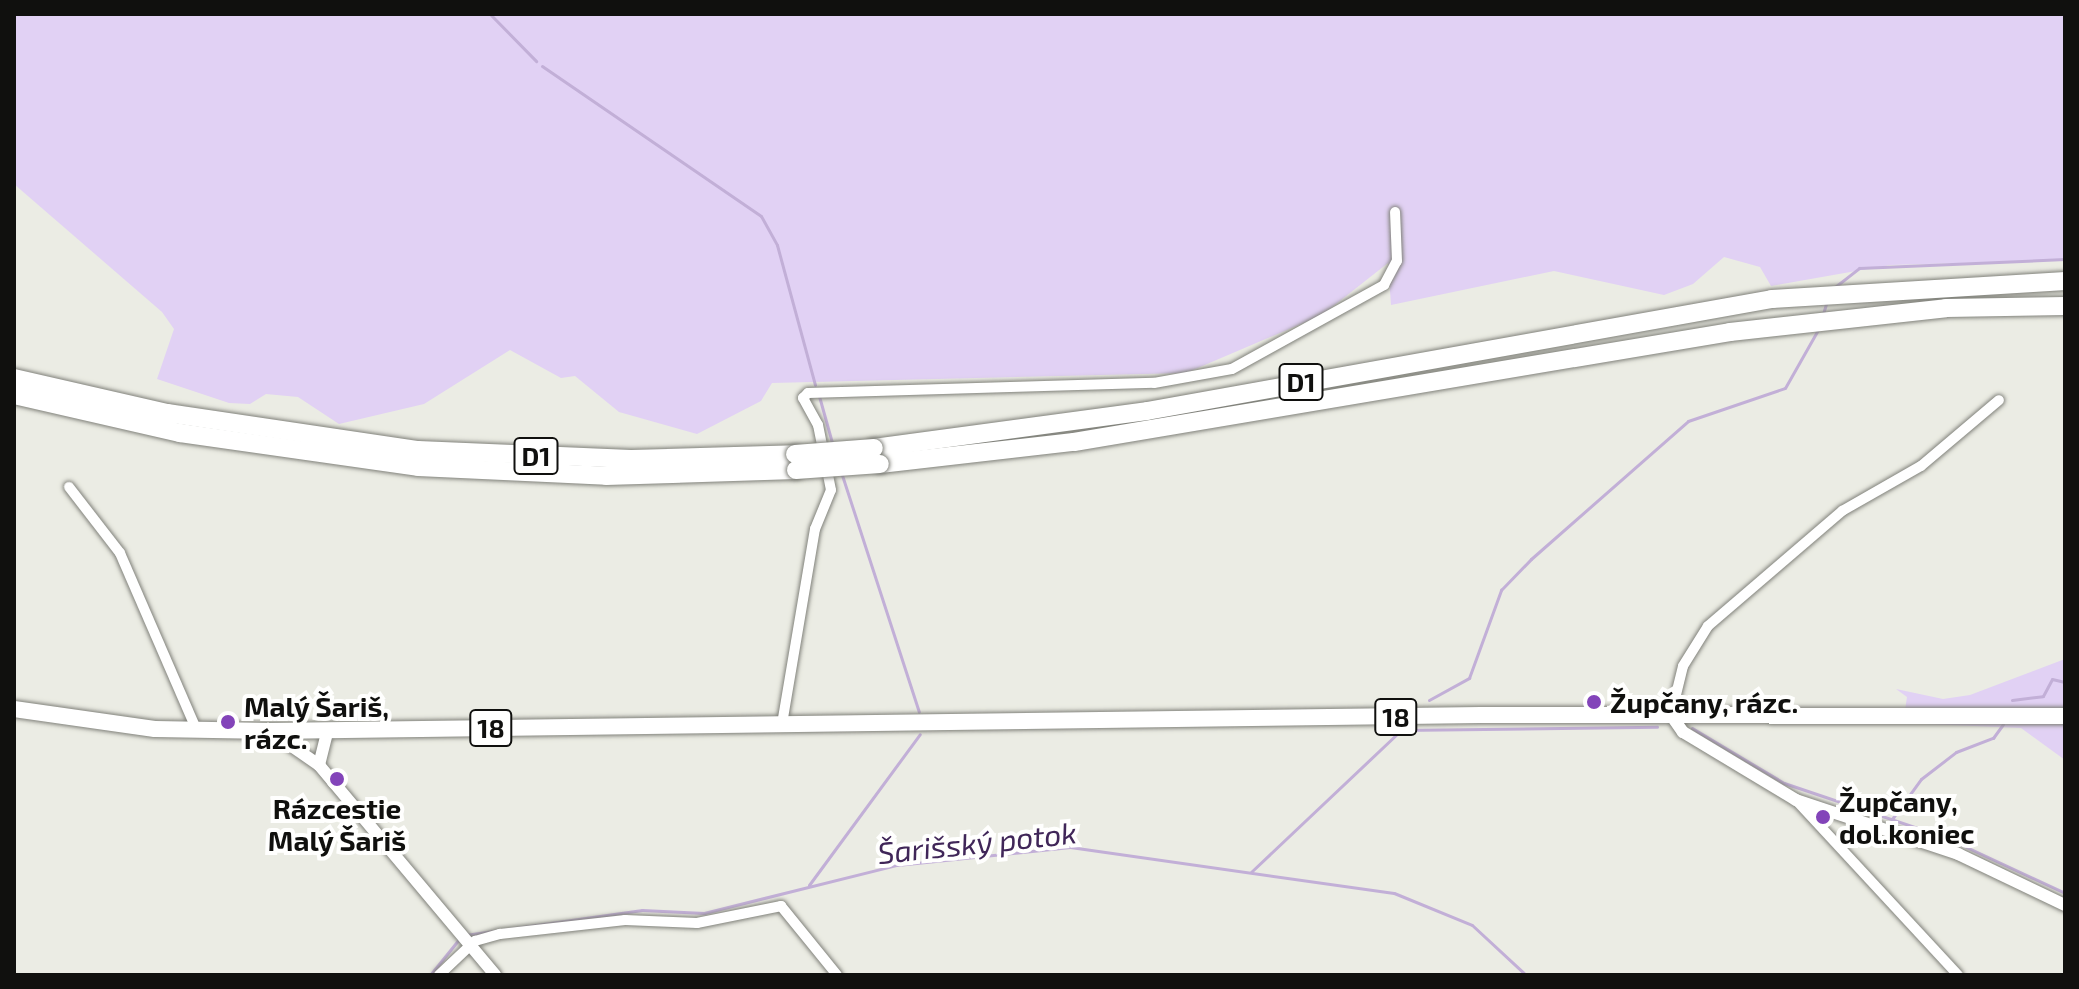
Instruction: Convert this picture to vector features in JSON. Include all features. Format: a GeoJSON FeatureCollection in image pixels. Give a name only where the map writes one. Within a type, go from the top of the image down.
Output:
{"type":"FeatureCollection","features":[{"type":"Feature","properties":{"kind":"highway","name":"D1"},"geometry":{"type":"LineString","coordinates":[[877,456],[1147,411],[1725,306],[1888,288],[2065,281]]}},
{"type":"Feature","properties":{"kind":"highway","name":"D1"},"geometry":{"type":"LineString","coordinates":[[14,395],[194,436],[418,467],[606,476],[1074,442],[1730,332],[1946,308],[2065,306]]}},
{"type":"Feature","properties":{"kind":"highway","name":"D1"},"geometry":{"type":"LineString","coordinates":[[14,378],[209,420],[418,450],[796,462]]}},
{"type":"Feature","properties":{"kind":"main road","name":"18"},"geometry":{"type":"LineString","coordinates":[[14,709],[197,731],[1671,715],[2065,716]]}},
{"type":"Feature","properties":{"kind":"street"},"geometry":{"type":"LineString","coordinates":[[782,724],[815,529],[831,490],[818,425],[803,398],[808,393],[1154,383],[1232,369],[1384,285],[1397,261],[1395,212]]}},
{"type":"Feature","properties":{"kind":"street"},"geometry":{"type":"LineString","coordinates":[[1999,400],[1921,466],[1842,511],[1708,626],[1683,666],[1671,715],[1683,732],[1796,800],[1958,854],[2065,905]]}},
{"type":"Feature","properties":{"kind":"street"},"geometry":{"type":"LineString","coordinates":[[69,487],[120,553],[197,731]]}},
{"type":"Feature","properties":{"kind":"street"},"geometry":{"type":"LineString","coordinates":[[319,765],[328,730]]}},
{"type":"Feature","properties":{"kind":"street"},"geometry":{"type":"LineString","coordinates":[[270,731],[319,765],[495,975]]}},
{"type":"Feature","properties":{"kind":"street"},"geometry":{"type":"LineString","coordinates":[[1796,800],[1958,975]]}},
{"type":"Feature","properties":{"kind":"street"},"geometry":{"type":"LineString","coordinates":[[439,975],[469,944],[512,932],[625,920],[697,923],[781,906],[837,975]]}},
{"type":"Feature","properties":{"kind":"shaded area"},"geometry":{"type":"Polygon","coordinates":[[[14,14],[2065,14],[2065,260],[1890,265],[1771,286],[1760,267],[1724,257],[1693,284],[1664,295],[1554,271],[1391,305],[1388,263],[1322,315],[1186,373],[772,383],[761,401],[697,434],[619,412],[575,376],[561,378],[510,350],[424,404],[339,424],[298,397],[266,394],[250,404],[229,403],[157,379],[174,329],[162,312],[14,184],[14,14]]]}},
{"type":"Feature","properties":{"kind":"shaded area"},"geometry":{"type":"Polygon","coordinates":[[[2065,659],[2065,760],[2021,728],[1903,723],[1907,697],[1896,689],[1943,699],[1970,695],[2065,659]]]}},
{"type":"Feature","properties":{"kind":"waterway"},"geometry":{"type":"LineString","coordinates":[[490,14],[536,61]]}},
{"type":"Feature","properties":{"kind":"waterway"},"geometry":{"type":"LineString","coordinates":[[542,66],[761,216],[777,245],[815,385]]}},
{"type":"Feature","properties":{"kind":"waterway"},"geometry":{"type":"LineString","coordinates":[[1831,290],[1859,268],[2065,259]]}},
{"type":"Feature","properties":{"kind":"waterway"},"geometry":{"type":"LineString","coordinates":[[1822,317],[1827,301]]}},
{"type":"Feature","properties":{"kind":"waterway"},"geometry":{"type":"LineString","coordinates":[[1429,700],[1469,678],[1501,590],[1531,559],[1688,421],[1785,388],[1819,328]]}},
{"type":"Feature","properties":{"kind":"waterway"},"geometry":{"type":"LineString","coordinates":[[819,396],[833,446]]}},
{"type":"Feature","properties":{"kind":"waterway"},"geometry":{"type":"LineString","coordinates":[[841,472],[919,712]]}},
{"type":"Feature","properties":{"kind":"waterway"},"geometry":{"type":"LineString","coordinates":[[2012,700],[2043,696],[2052,679],[2065,682]]}},
{"type":"Feature","properties":{"kind":"waterway"},"geometry":{"type":"LineString","coordinates":[[1892,819],[1921,779],[1956,752],[1993,738],[2003,724]]}},
{"type":"Feature","properties":{"kind":"waterway"},"geometry":{"type":"LineString","coordinates":[[1251,872],[1401,730],[1657,727]]}},
{"type":"Feature","properties":{"kind":"waterway"},"geometry":{"type":"LineString","coordinates":[[1692,728],[1784,783],[1947,838],[2065,893]]}},
{"type":"Feature","properties":{"kind":"waterway"},"geometry":{"type":"LineString","coordinates":[[809,885],[920,734]]}},
{"type":"Feature","properties":{"kind":"waterway","name":"Šarišský potok"},"geometry":{"type":"LineString","coordinates":[[465,935],[642,910],[704,913],[897,865],[1070,847],[1394,893],[1472,925],[1526,975]]}},
{"type":"Feature","properties":{"kind":"waterway","name":"Šarišský potok"},"geometry":{"type":"LineString","coordinates":[[430,975],[459,939]]}},
{"type":"Feature","properties":{"kind":"place","name":"Župčany, rázc."},"geometry":{"type":"Point","coordinates":[1594,702]}},
{"type":"Feature","properties":{"kind":"place","name":"Malý Šariš, rázc."},"geometry":{"type":"Point","coordinates":[228,722]}},
{"type":"Feature","properties":{"kind":"place","name":"Rázcestie Malý Šariš"},"geometry":{"type":"Point","coordinates":[337,779]}},
{"type":"Feature","properties":{"kind":"place","name":"Župčany, dol.koniec"},"geometry":{"type":"Point","coordinates":[1823,817]}}]}
